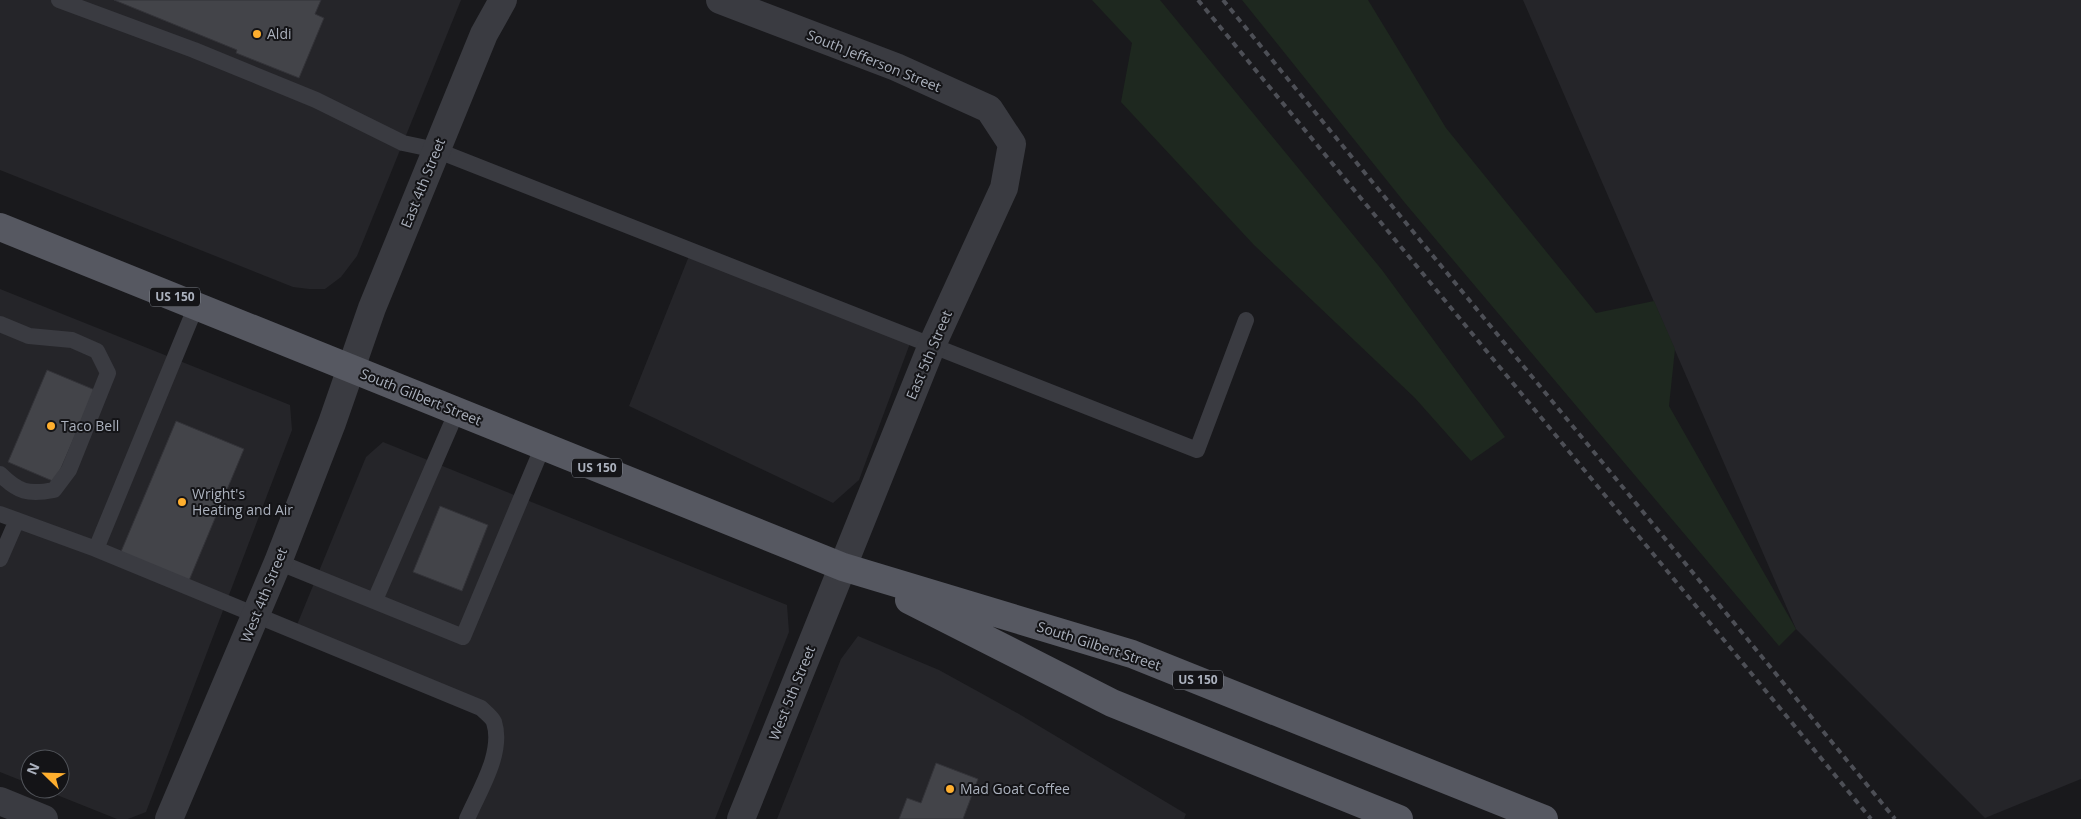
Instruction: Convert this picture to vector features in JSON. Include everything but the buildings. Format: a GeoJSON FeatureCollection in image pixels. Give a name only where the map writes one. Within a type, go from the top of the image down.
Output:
{"type":"FeatureCollection","features":[{"type":"Feature","properties":{"kind":"main road","name":"South Gilbert Street"},"geometry":{"type":"LineString","coordinates":[[0,227],[843,567],[1112,703],[1399,819]]}},
{"type":"Feature","properties":{"kind":"main road","name":"South Gilbert Street"},"geometry":{"type":"LineString","coordinates":[[843,567],[1132,654],[1544,819]]}},
{"type":"Feature","properties":{"kind":"street","name":"East 4th Street"},"geometry":{"type":"LineString","coordinates":[[351,368],[372,308],[436,150],[484,34],[503,0]]}},
{"type":"Feature","properties":{"kind":"street","name":"South Jefferson Street"},"geometry":{"type":"LineString","coordinates":[[720,0],[896,67],[989,109],[1012,144]]}},
{"type":"Feature","properties":{"kind":"street","name":"East 5th Street"},"geometry":{"type":"LineString","coordinates":[[843,567],[932,345],[1004,188],[1012,144]]}},
{"type":"Feature","properties":{"kind":"street","name":"West 4th Street"},"geometry":{"type":"LineString","coordinates":[[170,819],[278,562],[332,423],[351,368]]}},
{"type":"Feature","properties":{"kind":"street","name":"West 5th Street"},"geometry":{"type":"LineString","coordinates":[[747,817],[843,567]]}},
{"type":"Feature","properties":{"kind":"street"},"geometry":{"type":"LineString","coordinates":[[0,801],[44,819]]}},
{"type":"Feature","properties":{"kind":"lane"},"geometry":{"type":"LineString","coordinates":[[58,0],[194,50],[316,100],[403,143],[436,150],[1197,450],[1246,320]]}},
{"type":"Feature","properties":{"kind":"lane"},"geometry":{"type":"LineString","coordinates":[[96,549],[196,306]]}},
{"type":"Feature","properties":{"kind":"lane"},"geometry":{"type":"LineString","coordinates":[[0,324],[29,336],[72,340],[97,351],[108,373],[69,470],[54,490],[34,494],[14,487],[0,474]]}},
{"type":"Feature","properties":{"kind":"lane"},"geometry":{"type":"LineString","coordinates":[[375,600],[457,411]]}},
{"type":"Feature","properties":{"kind":"lane"},"geometry":{"type":"LineString","coordinates":[[278,562],[463,637],[543,446]]}},
{"type":"Feature","properties":{"kind":"lane"},"geometry":{"type":"LineString","coordinates":[[0,514],[96,549],[481,708],[494,721],[497,742],[489,769],[467,819]]}},
{"type":"Feature","properties":{"kind":"lane"},"geometry":{"type":"LineString","coordinates":[[0,559],[17,520]]}},
{"type":"Feature","properties":{"kind":"shaded area"},"geometry":{"type":"Polygon","coordinates":[[[0,0],[461,0],[357,256],[341,277],[325,289],[309,289],[293,287],[0,170],[0,0]]]}},
{"type":"Feature","properties":{"kind":"shaded area"},"geometry":{"type":"Polygon","coordinates":[[[1523,0],[2081,0],[2081,779],[1985,818],[1796,629],[1523,0]]]}},
{"type":"Feature","properties":{"kind":"shaded area"},"geometry":{"type":"Polygon","coordinates":[[[691,251],[912,338],[859,480],[833,503],[629,406],[691,251]]]}},
{"type":"Feature","properties":{"kind":"shaded area"},"geometry":{"type":"Polygon","coordinates":[[[0,289],[290,405],[292,430],[146,812],[128,819],[117,819],[67,799],[70,799],[70,749],[20,749],[20,780],[0,772],[0,559],[16,521],[0,514],[0,289]]]}},
{"type":"Feature","properties":{"kind":"shaded area"},"geometry":{"type":"Polygon","coordinates":[[[383,442],[787,605],[789,632],[715,819],[467,819],[489,769],[494,721],[294,632],[366,457],[383,442]]]}},
{"type":"Feature","properties":{"kind":"shaded area"},"geometry":{"type":"Polygon","coordinates":[[[858,636],[939,670],[1019,714],[1186,814],[1184,819],[777,819],[841,659],[858,636]]]}},
{"type":"Feature","properties":{"kind":"green space"},"geometry":{"type":"Polygon","coordinates":[[[1092,0],[1160,0],[1382,270],[1505,437],[1471,461],[1415,398],[1254,245],[1121,102],[1132,43],[1092,0]]]}},
{"type":"Feature","properties":{"kind":"green space"},"geometry":{"type":"Polygon","coordinates":[[[1242,0],[1368,0],[1446,128],[1596,313],[1654,301],[1675,349],[1669,406],[1796,629],[1779,646],[1405,203],[1242,0]]]}},
{"type":"Feature","properties":{"kind":"railway"},"geometry":{"type":"LineString","coordinates":[[1198,0],[1871,819]]}},
{"type":"Feature","properties":{"kind":"railway"},"geometry":{"type":"LineString","coordinates":[[1223,0],[1895,819]]}},
{"type":"Feature","properties":{"kind":"place","name":"Aldi"},"geometry":{"type":"Point","coordinates":[257,34]}},
{"type":"Feature","properties":{"kind":"place","name":"Taco Bell"},"geometry":{"type":"Point","coordinates":[51,426]}},
{"type":"Feature","properties":{"kind":"place","name":"Wright's Heating and Air"},"geometry":{"type":"Point","coordinates":[182,502]}},
{"type":"Feature","properties":{"kind":"place","name":"Mad Goat Coffee"},"geometry":{"type":"Point","coordinates":[950,789]}}]}
